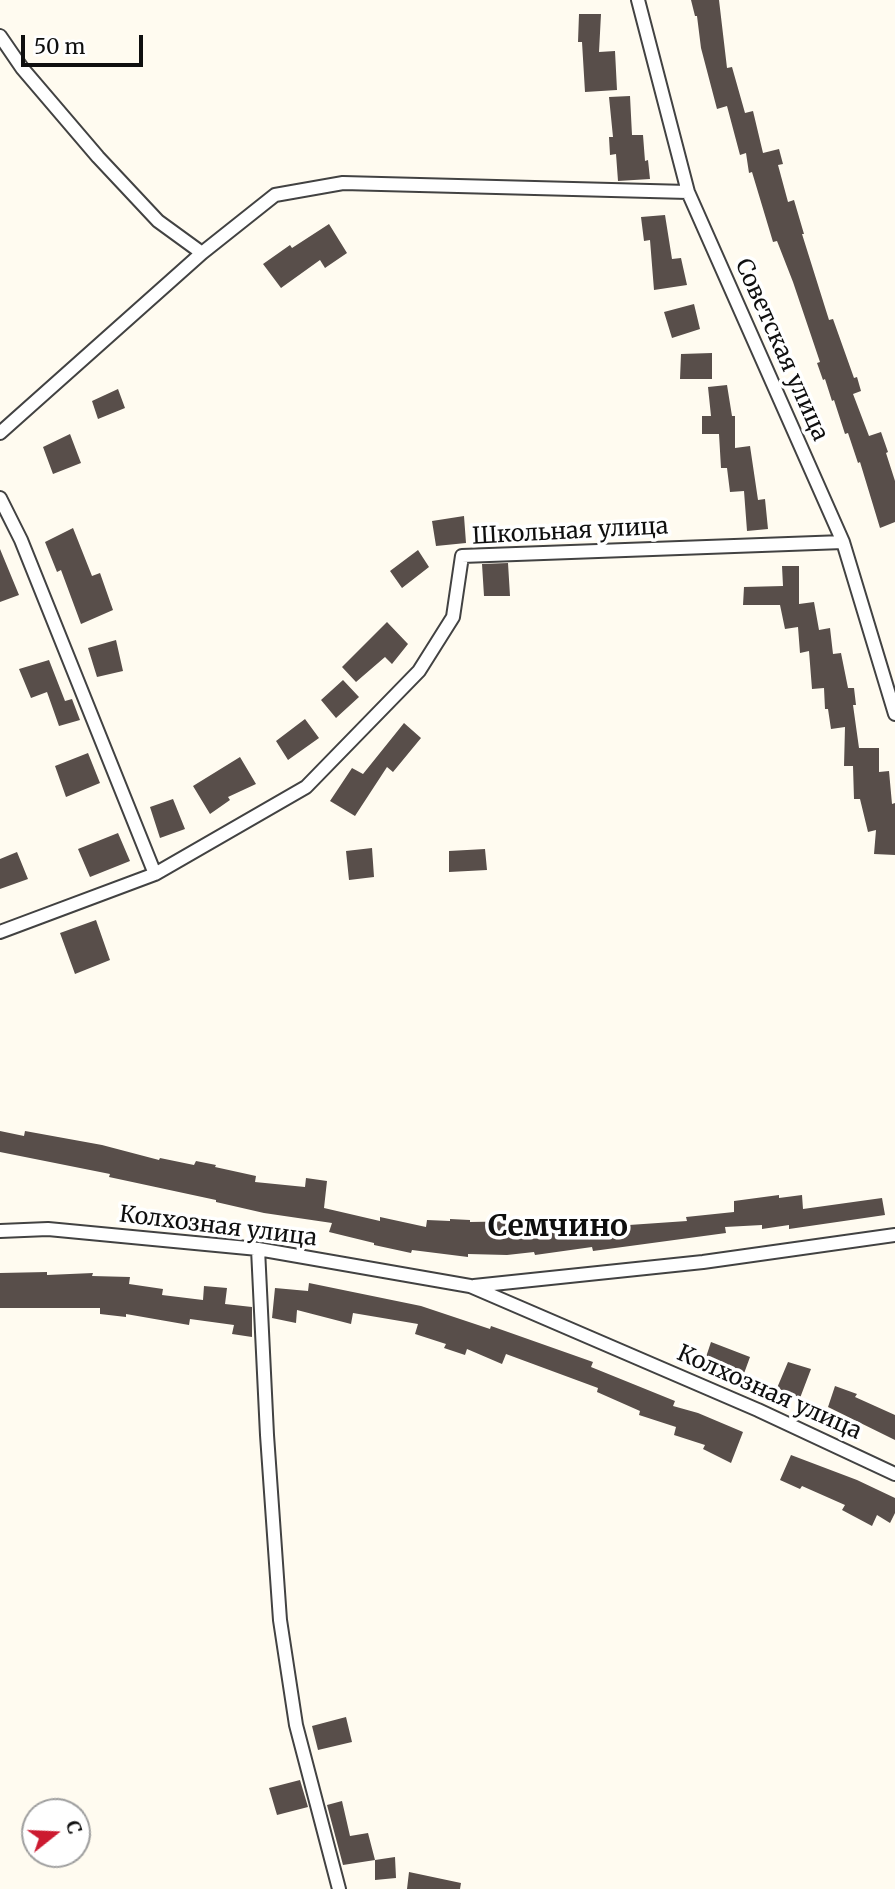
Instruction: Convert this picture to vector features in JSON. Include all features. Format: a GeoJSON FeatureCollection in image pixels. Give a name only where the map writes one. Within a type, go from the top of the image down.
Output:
{"type":"FeatureCollection","features":[{"type":"Feature","properties":{"kind":"street","name":"Советская улица"},"geometry":{"type":"LineString","coordinates":[[638,0],[688,192],[843,542],[895,714]]}},
{"type":"Feature","properties":{"kind":"street"},"geometry":{"type":"LineString","coordinates":[[0,36],[22,68],[132,194],[158,221],[202,253]]}},
{"type":"Feature","properties":{"kind":"street"},"geometry":{"type":"LineString","coordinates":[[0,432],[202,253],[275,195],[344,183],[688,192]]}},
{"type":"Feature","properties":{"kind":"street"},"geometry":{"type":"LineString","coordinates":[[0,498],[20,540],[155,874]]}},
{"type":"Feature","properties":{"kind":"street","name":"Школьная улица"},"geometry":{"type":"LineString","coordinates":[[0,932],[155,874],[306,787],[419,671],[453,617],[462,556],[843,542]]}},
{"type":"Feature","properties":{"kind":"street","name":"Колхозная улица"},"geometry":{"type":"LineString","coordinates":[[0,1231],[48,1229],[258,1249],[470,1286],[758,1410],[895,1474]]}},
{"type":"Feature","properties":{"kind":"street","name":"Колхозная улица"},"geometry":{"type":"LineString","coordinates":[[470,1286],[702,1262],[895,1235]]}},
{"type":"Feature","properties":{"kind":"street"},"geometry":{"type":"LineString","coordinates":[[258,1249],[280,1619],[296,1725],[340,1889]]}},
{"type":"Feature","properties":{"kind":"building"},"geometry":{"type":"Polygon","coordinates":[[[691,0],[719,0],[727,68],[732,67],[745,113],[753,111],[763,153],[779,149],[783,164],[778,165],[788,202],[794,200],[829,320],[833,319],[854,378],[857,377],[861,391],[853,394],[869,436],[881,432],[895,481],[895,522],[880,528],[860,462],[858,463],[848,433],[845,434],[825,379],[823,380],[817,363],[820,362],[793,282],[777,241],[773,242],[752,172],[749,173],[746,153],[740,155],[727,106],[717,109],[701,48],[697,16],[691,0]]]}},
{"type":"Feature","properties":{"kind":"building"},"geometry":{"type":"Polygon","coordinates":[[[579,14],[601,14],[599,52],[615,51],[617,90],[585,92],[582,42],[578,42],[579,14]]]}},
{"type":"Feature","properties":{"kind":"building"},"geometry":{"type":"Polygon","coordinates":[[[630,96],[632,135],[643,135],[645,161],[648,160],[650,179],[618,181],[616,154],[610,155],[609,137],[613,137],[609,97],[630,96]]]}},
{"type":"Feature","properties":{"kind":"building"},"geometry":{"type":"Polygon","coordinates":[[[665,215],[672,259],[681,258],[687,285],[654,290],[650,240],[644,241],[641,217],[665,215]]]}},
{"type":"Feature","properties":{"kind":"building"},"geometry":{"type":"Polygon","coordinates":[[[329,224],[347,253],[325,268],[320,260],[281,288],[263,264],[290,245],[292,248],[329,224]]]}},
{"type":"Feature","properties":{"kind":"building"},"geometry":{"type":"Polygon","coordinates":[[[694,304],[700,329],[672,338],[664,312],[694,304]]]}},
{"type":"Feature","properties":{"kind":"building"},"geometry":{"type":"Polygon","coordinates":[[[712,353],[712,379],[680,379],[681,354],[712,353]]]}},
{"type":"Feature","properties":{"kind":"building"},"geometry":{"type":"Polygon","coordinates":[[[727,385],[732,416],[735,416],[735,448],[750,446],[758,500],[765,499],[768,529],[747,531],[744,491],[730,492],[727,468],[721,468],[719,434],[702,434],[702,416],[711,416],[708,387],[727,385]]]}},
{"type":"Feature","properties":{"kind":"building"},"geometry":{"type":"Polygon","coordinates":[[[118,389],[125,408],[98,419],[92,401],[118,389]]]}},
{"type":"Feature","properties":{"kind":"building"},"geometry":{"type":"Polygon","coordinates":[[[70,434],[81,463],[53,474],[43,447],[70,434]]]}},
{"type":"Feature","properties":{"kind":"building"},"geometry":{"type":"Polygon","coordinates":[[[464,516],[466,543],[436,546],[432,521],[464,516]]]}},
{"type":"Feature","properties":{"kind":"building"},"geometry":{"type":"Polygon","coordinates":[[[73,528],[92,576],[100,573],[113,610],[81,624],[61,570],[57,572],[45,542],[73,528]]]}},
{"type":"Feature","properties":{"kind":"building"},"geometry":{"type":"Polygon","coordinates":[[[0,549],[19,595],[0,602],[0,549]]]}},
{"type":"Feature","properties":{"kind":"building"},"geometry":{"type":"Polygon","coordinates":[[[418,550],[429,567],[402,588],[390,571],[418,550]]]}},
{"type":"Feature","properties":{"kind":"building"},"geometry":{"type":"Polygon","coordinates":[[[508,563],[510,596],[484,596],[482,564],[508,563]]]}},
{"type":"Feature","properties":{"kind":"building"},"geometry":{"type":"Polygon","coordinates":[[[782,566],[799,566],[799,604],[814,602],[819,630],[830,628],[833,654],[841,653],[848,688],[854,688],[856,705],[853,705],[859,748],[879,748],[879,772],[889,771],[892,804],[895,803],[895,855],[874,854],[876,830],[868,832],[860,799],[854,799],[853,766],[844,766],[845,727],[831,729],[828,709],[825,709],[824,688],[812,689],[809,651],[800,653],[798,627],[785,629],[780,605],[743,605],[744,587],[783,586],[782,566]]]}},
{"type":"Feature","properties":{"kind":"building"},"geometry":{"type":"Polygon","coordinates":[[[387,622],[408,644],[392,664],[385,657],[356,682],[342,667],[387,622]]]}},
{"type":"Feature","properties":{"kind":"building"},"geometry":{"type":"Polygon","coordinates":[[[116,640],[123,671],[97,677],[88,648],[116,640]]]}},
{"type":"Feature","properties":{"kind":"building"},"geometry":{"type":"Polygon","coordinates":[[[49,660],[65,701],[72,699],[80,720],[59,726],[47,692],[31,698],[19,669],[49,660]]]}},
{"type":"Feature","properties":{"kind":"building"},"geometry":{"type":"Polygon","coordinates":[[[343,680],[359,697],[336,718],[321,700],[343,680]]]}},
{"type":"Feature","properties":{"kind":"building"},"geometry":{"type":"Polygon","coordinates":[[[305,719],[319,738],[288,760],[276,741],[305,719]]]}},
{"type":"Feature","properties":{"kind":"building"},"geometry":{"type":"Polygon","coordinates":[[[404,723],[421,738],[393,772],[387,767],[355,816],[330,801],[352,768],[363,774],[404,723]]]}},
{"type":"Feature","properties":{"kind":"building"},"geometry":{"type":"Polygon","coordinates":[[[88,753],[100,783],[66,797],[55,766],[88,753]]]}},
{"type":"Feature","properties":{"kind":"building"},"geometry":{"type":"Polygon","coordinates":[[[240,757],[256,784],[228,797],[230,800],[210,814],[193,786],[240,757]]]}},
{"type":"Feature","properties":{"kind":"building"},"geometry":{"type":"Polygon","coordinates":[[[173,799],[185,829],[160,838],[150,807],[173,799]]]}},
{"type":"Feature","properties":{"kind":"building"},"geometry":{"type":"Polygon","coordinates":[[[118,833],[130,861],[90,877],[78,849],[118,833]]]}},
{"type":"Feature","properties":{"kind":"building"},"geometry":{"type":"Polygon","coordinates":[[[372,848],[374,877],[349,880],[346,851],[372,848]]]}},
{"type":"Feature","properties":{"kind":"building"},"geometry":{"type":"Polygon","coordinates":[[[485,849],[487,870],[449,872],[449,851],[485,849]]]}},
{"type":"Feature","properties":{"kind":"building"},"geometry":{"type":"Polygon","coordinates":[[[17,852],[28,879],[0,889],[0,859],[17,852]]]}},
{"type":"Feature","properties":{"kind":"building"},"geometry":{"type":"Polygon","coordinates":[[[96,920],[110,960],[75,974],[60,933],[96,920]]]}},
{"type":"Feature","properties":{"kind":"building"},"geometry":{"type":"Polygon","coordinates":[[[0,1131],[24,1136],[25,1131],[102,1145],[159,1160],[160,1158],[194,1165],[196,1161],[216,1165],[215,1167],[256,1176],[255,1182],[305,1187],[306,1178],[327,1181],[324,1208],[380,1221],[380,1217],[426,1227],[427,1220],[527,1223],[580,1216],[582,1232],[687,1221],[686,1217],[734,1212],[734,1201],[779,1195],[779,1198],[802,1195],[803,1209],[882,1198],[885,1215],[789,1229],[789,1225],[762,1229],[762,1225],[725,1227],[726,1233],[593,1251],[592,1247],[535,1255],[534,1252],[507,1255],[468,1254],[468,1257],[412,1250],[411,1253],[329,1232],[332,1223],[264,1213],[109,1177],[110,1174],[0,1152],[0,1131]]]}},
{"type":"Feature","properties":{"kind":"building"},"geometry":{"type":"Polygon","coordinates":[[[47,1272],[47,1275],[93,1273],[92,1276],[130,1277],[129,1284],[163,1289],[162,1295],[203,1300],[204,1286],[227,1288],[225,1304],[252,1307],[252,1337],[232,1334],[234,1325],[190,1319],[189,1325],[126,1314],[126,1317],[100,1314],[100,1308],[0,1308],[0,1273],[47,1272]]]}},
{"type":"Feature","properties":{"kind":"building"},"geometry":{"type":"Polygon","coordinates":[[[309,1283],[421,1306],[490,1329],[491,1326],[593,1362],[591,1367],[675,1401],[673,1406],[698,1413],[743,1432],[731,1463],[703,1449],[705,1445],[674,1435],[676,1427],[639,1415],[640,1411],[597,1392],[598,1388],[506,1354],[502,1364],[467,1349],[465,1355],[444,1348],[446,1344],[415,1334],[418,1324],[353,1313],[351,1324],[297,1310],[296,1323],[272,1318],[275,1288],[308,1291],[309,1283]]]}},
{"type":"Feature","properties":{"kind":"building"},"geometry":{"type":"Polygon","coordinates":[[[711,1342],[750,1357],[742,1379],[704,1363],[711,1342]]]}},
{"type":"Feature","properties":{"kind":"building"},"geometry":{"type":"Polygon","coordinates":[[[788,1362],[811,1369],[800,1398],[777,1388],[788,1362]]]}},
{"type":"Feature","properties":{"kind":"building"},"geometry":{"type":"Polygon","coordinates":[[[835,1386],[857,1394],[855,1397],[895,1415],[895,1440],[828,1407],[835,1386]]]}},
{"type":"Feature","properties":{"kind":"building"},"geometry":{"type":"Polygon","coordinates":[[[791,1455],[857,1480],[895,1498],[895,1513],[890,1523],[877,1515],[872,1526],[842,1510],[845,1505],[802,1486],[800,1489],[780,1480],[791,1455]]]}},
{"type":"Feature","properties":{"kind":"building"},"geometry":{"type":"Polygon","coordinates":[[[346,1717],[352,1742],[318,1750],[312,1726],[346,1717]]]}},
{"type":"Feature","properties":{"kind":"building"},"geometry":{"type":"Polygon","coordinates":[[[300,1780],[308,1807],[277,1815],[269,1788],[300,1780]]]}},
{"type":"Feature","properties":{"kind":"building"},"geometry":{"type":"Polygon","coordinates":[[[342,1801],[350,1836],[368,1833],[375,1860],[343,1865],[327,1805],[342,1801]]]}},
{"type":"Feature","properties":{"kind":"building"},"geometry":{"type":"Polygon","coordinates":[[[395,1857],[396,1878],[375,1880],[375,1860],[395,1857]]]}},
{"type":"Feature","properties":{"kind":"building"},"geometry":{"type":"Polygon","coordinates":[[[409,1872],[461,1883],[460,1889],[407,1889],[409,1872]]]}},
{"type":"Feature","properties":{"kind":"district","name":"Семчино"},"geometry":{"type":"Point","coordinates":[558,1228]}}]}
